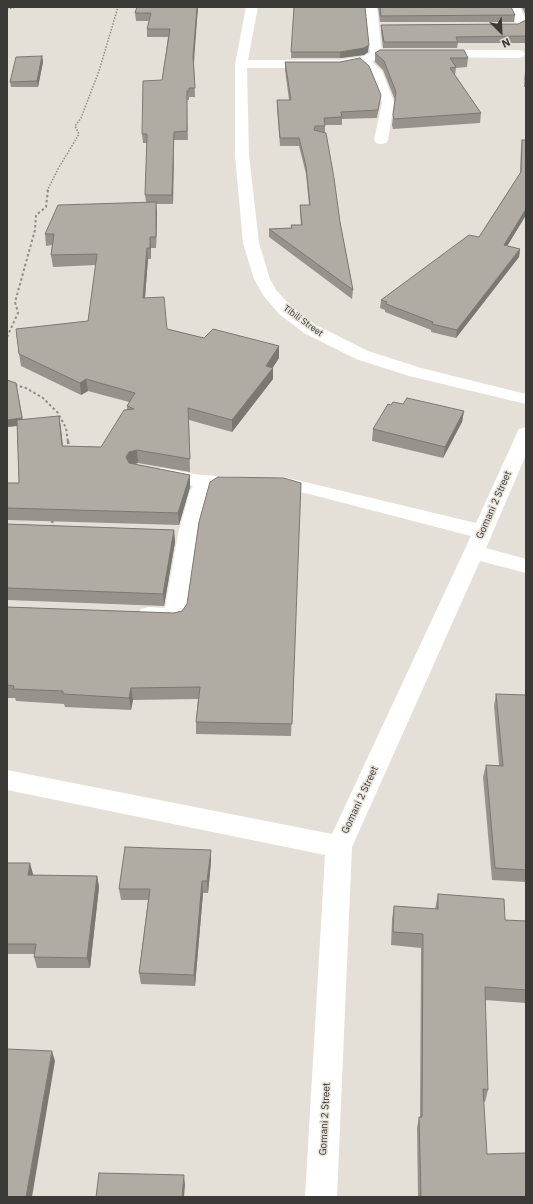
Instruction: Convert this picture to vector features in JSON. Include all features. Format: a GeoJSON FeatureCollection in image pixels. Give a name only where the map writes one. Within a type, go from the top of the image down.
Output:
{"type":"FeatureCollection","features":[{"type":"Feature","properties":{"kind":"street","name":"Tibili Street"},"geometry":{"type":"LineString","coordinates":[[252,7],[241,64],[242,155],[251,243],[262,279],[269,292],[285,310],[310,329],[362,355],[415,372],[526,399]]}},
{"type":"Feature","properties":{"kind":"street"},"geometry":{"type":"LineString","coordinates":[[371,7],[378,27],[376,54]]}},
{"type":"Feature","properties":{"kind":"street"},"geometry":{"type":"LineString","coordinates":[[482,27],[512,27],[521,25],[522,23],[514,7]]}},
{"type":"Feature","properties":{"kind":"street"},"geometry":{"type":"LineString","coordinates":[[241,64],[340,64],[363,60],[376,54],[392,54]]}},
{"type":"Feature","properties":{"kind":"street"},"geometry":{"type":"LineString","coordinates":[[423,54],[519,54]]}},
{"type":"Feature","properties":{"kind":"street"},"geometry":{"type":"LineString","coordinates":[[363,60],[376,70],[388,102],[381,140]]}},
{"type":"Feature","properties":{"kind":"street","name":"Gomani 2 Street"},"geometry":{"type":"LineString","coordinates":[[321,1197],[339,847],[526,433]]}},
{"type":"Feature","properties":{"kind":"street"},"geometry":{"type":"LineString","coordinates":[[146,471],[214,482],[284,483],[309,488],[478,542],[526,566]]}},
{"type":"Feature","properties":{"kind":"street"},"geometry":{"type":"LineString","coordinates":[[129,614],[175,616],[180,534],[200,491],[204,486],[214,482]]}},
{"type":"Feature","properties":{"kind":"street"},"geometry":{"type":"LineString","coordinates":[[7,780],[339,847]]}},
{"type":"Feature","properties":{"kind":"path"},"geometry":{"type":"LineString","coordinates":[[7,9],[17,7]]}},
{"type":"Feature","properties":{"kind":"path"},"geometry":{"type":"LineString","coordinates":[[7,336],[18,313],[15,302],[31,244],[36,214],[46,207],[47,192],[58,169],[79,134],[75,126],[81,118],[99,71],[118,7]]}},
{"type":"Feature","properties":{"kind":"path"},"geometry":{"type":"LineString","coordinates":[[14,384],[26,388],[43,398],[58,413],[66,428],[69,448],[67,454]]}},
{"type":"Feature","properties":{"kind":"path"},"geometry":{"type":"LineString","coordinates":[[51,530],[53,515]]}},
{"type":"Feature","properties":{"kind":"building"},"geometry":{"type":"Polygon","coordinates":[[[137,7],[197,7],[193,57],[195,88],[189,88],[189,91],[187,91],[187,131],[174,132],[172,195],[145,195],[147,134],[142,134],[143,81],[162,80],[170,29],[147,29],[151,13],[135,13],[137,7]]]}},
{"type":"Feature","properties":{"kind":"building"},"geometry":{"type":"Polygon","coordinates":[[[294,7],[365,7],[369,45],[364,48],[340,52],[291,52],[294,7]]]}},
{"type":"Feature","properties":{"kind":"building"},"geometry":{"type":"Polygon","coordinates":[[[380,7],[511,7],[515,15],[381,16],[380,7]]]}},
{"type":"Feature","properties":{"kind":"building"},"geometry":{"type":"Polygon","coordinates":[[[526,20],[526,36],[456,37],[458,42],[384,42],[381,25],[518,24],[526,20]]]}},
{"type":"Feature","properties":{"kind":"building"},"geometry":{"type":"Polygon","coordinates":[[[380,50],[464,50],[468,58],[450,58],[456,67],[450,68],[481,113],[394,119],[393,115],[396,92],[384,61],[375,53],[380,50]]]}},
{"type":"Feature","properties":{"kind":"building"},"geometry":{"type":"Polygon","coordinates":[[[42,56],[37,81],[10,82],[16,57],[42,56]]]}},
{"type":"Feature","properties":{"kind":"building"},"geometry":{"type":"Polygon","coordinates":[[[360,58],[369,66],[381,95],[378,110],[341,112],[342,117],[324,118],[325,126],[315,126],[314,130],[326,133],[340,222],[353,290],[269,229],[292,228],[291,225],[302,225],[300,205],[310,205],[306,166],[299,138],[280,138],[277,100],[291,100],[285,62],[340,62],[360,58]]]}},
{"type":"Feature","properties":{"kind":"building"},"geometry":{"type":"Polygon","coordinates":[[[522,140],[526,140],[526,209],[504,245],[520,249],[457,330],[432,324],[433,322],[386,304],[387,302],[381,300],[469,235],[479,237],[521,172],[522,140]]]}},
{"type":"Feature","properties":{"kind":"building"},"geometry":{"type":"Polygon","coordinates":[[[156,202],[156,237],[150,237],[150,248],[147,248],[143,298],[164,297],[167,329],[204,338],[213,329],[279,346],[266,366],[273,368],[232,420],[188,408],[190,459],[137,450],[129,452],[126,457],[129,463],[190,475],[178,513],[7,508],[7,483],[19,483],[17,420],[59,416],[62,446],[101,447],[124,410],[134,409],[127,406],[135,393],[86,379],[80,383],[19,354],[16,329],[88,321],[97,254],[51,255],[54,234],[45,234],[58,205],[156,202]]]}},
{"type":"Feature","properties":{"kind":"building"},"geometry":{"type":"Polygon","coordinates":[[[7,380],[16,383],[22,418],[7,420],[7,380]]]}},
{"type":"Feature","properties":{"kind":"building"},"geometry":{"type":"Polygon","coordinates":[[[407,398],[464,411],[445,447],[373,429],[388,404],[391,405],[393,402],[403,404],[407,398]]]}},
{"type":"Feature","properties":{"kind":"building"},"geometry":{"type":"Polygon","coordinates":[[[218,477],[284,478],[301,483],[292,724],[196,722],[200,687],[131,688],[129,698],[63,694],[63,691],[13,689],[14,686],[7,685],[7,607],[174,613],[182,611],[187,604],[199,522],[210,482],[218,477]]]}},
{"type":"Feature","properties":{"kind":"building"},"geometry":{"type":"Polygon","coordinates":[[[7,524],[174,530],[163,594],[7,588],[7,524]]]}},
{"type":"Feature","properties":{"kind":"building"},"geometry":{"type":"Polygon","coordinates":[[[496,694],[526,695],[526,870],[495,868],[486,765],[503,766],[496,694]]]}},
{"type":"Feature","properties":{"kind":"building"},"geometry":{"type":"Polygon","coordinates":[[[125,847],[211,850],[207,881],[202,881],[194,975],[139,973],[150,889],[119,889],[125,847]]]}},
{"type":"Feature","properties":{"kind":"building"},"geometry":{"type":"Polygon","coordinates":[[[7,863],[30,863],[28,875],[97,876],[87,958],[34,957],[36,944],[7,944],[7,863]]]}},
{"type":"Feature","properties":{"kind":"building"},"geometry":{"type":"Polygon","coordinates":[[[438,894],[504,899],[505,920],[526,921],[526,990],[485,987],[488,1090],[483,1089],[487,1154],[526,1153],[526,1197],[421,1197],[419,1117],[422,1117],[423,934],[393,932],[394,906],[438,909],[438,894]]]}},
{"type":"Feature","properties":{"kind":"building"},"geometry":{"type":"Polygon","coordinates":[[[7,1049],[52,1051],[26,1197],[7,1197],[7,1049]]]}},
{"type":"Feature","properties":{"kind":"building"},"geometry":{"type":"Polygon","coordinates":[[[99,1173],[184,1175],[182,1197],[96,1197],[99,1173]]]}}]}
